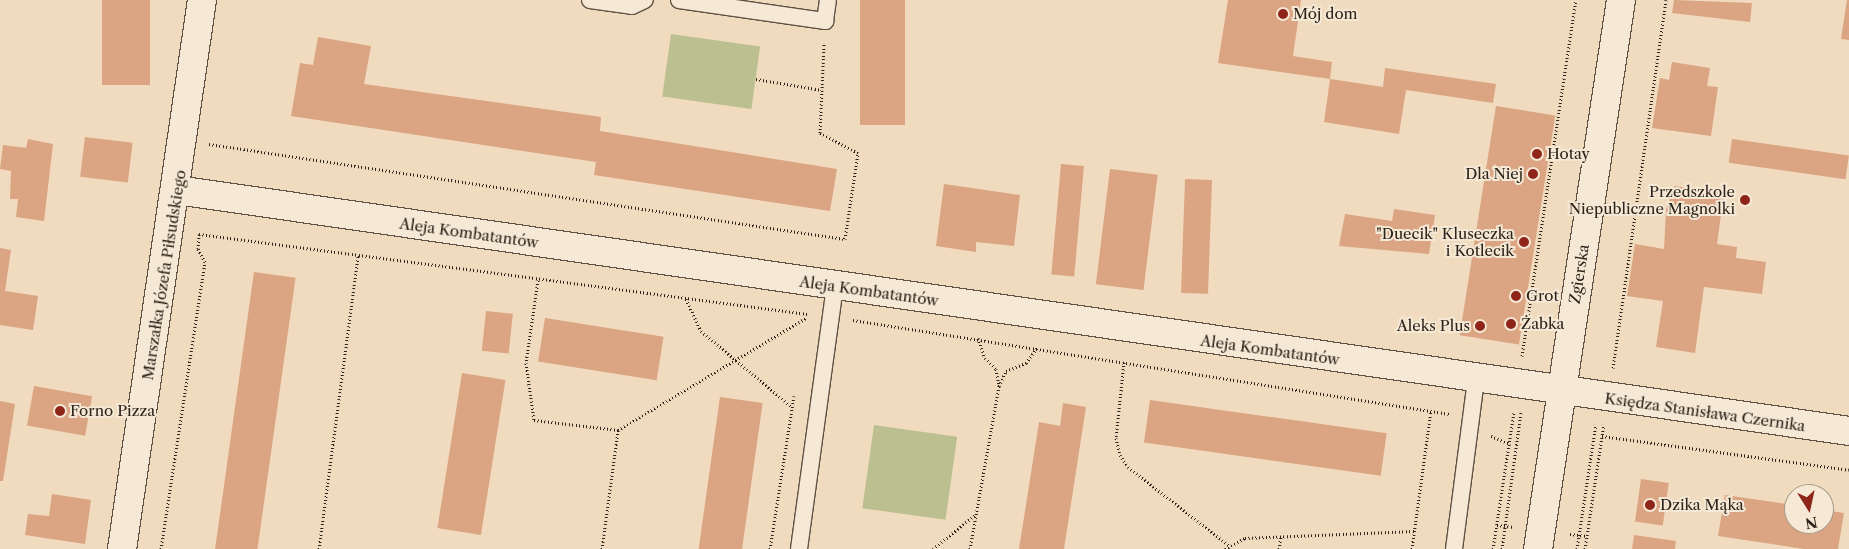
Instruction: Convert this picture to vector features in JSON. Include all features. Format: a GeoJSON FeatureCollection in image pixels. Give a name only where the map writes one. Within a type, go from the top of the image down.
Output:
{"type":"FeatureCollection","features":[{"type":"Feature","properties":{"kind":"street","name":"Marszałka Józefa Piłsudskiego"},"geometry":{"type":"LineString","coordinates":[[122,549],[177,190],[202,0]]}},
{"type":"Feature","properties":{"kind":"street","name":"Zgierska"},"geometry":{"type":"LineString","coordinates":[[1538,549],[1621,0]]}},
{"type":"Feature","properties":{"kind":"street","name":"Aleja Kombatantów"},"geometry":{"type":"LineString","coordinates":[[177,190],[1562,391]]}},
{"type":"Feature","properties":{"kind":"street","name":"Księdza Stanisława Czernika"},"geometry":{"type":"LineString","coordinates":[[1562,391],[1849,431]]}},
{"type":"Feature","properties":{"kind":"lane"},"geometry":{"type":"LineString","coordinates":[[590,0],[632,6],[646,0]]}},
{"type":"Feature","properties":{"kind":"lane"},"geometry":{"type":"LineString","coordinates":[[678,0],[825,21],[828,0]]}},
{"type":"Feature","properties":{"kind":"lane"},"geometry":{"type":"LineString","coordinates":[[799,549],[835,286]]}},
{"type":"Feature","properties":{"kind":"lane"},"geometry":{"type":"LineString","coordinates":[[1454,549],[1476,379]]}},
{"type":"Feature","properties":{"kind":"path"},"geometry":{"type":"LineString","coordinates":[[1494,549],[1576,0]]}},
{"type":"Feature","properties":{"kind":"path"},"geometry":{"type":"LineString","coordinates":[[1585,549],[1609,398],[1666,0]]}},
{"type":"Feature","properties":{"kind":"path"},"geometry":{"type":"LineString","coordinates":[[211,134],[210,144],[845,239],[858,153],[820,133],[825,21]]}},
{"type":"Feature","properties":{"kind":"path"},"geometry":{"type":"LineString","coordinates":[[756,79],[822,90]]}},
{"type":"Feature","properties":{"kind":"path"},"geometry":{"type":"LineString","coordinates":[[161,549],[205,262],[198,250],[199,234],[811,315]]}},
{"type":"Feature","properties":{"kind":"path"},"geometry":{"type":"LineString","coordinates":[[319,549],[358,256]]}},
{"type":"Feature","properties":{"kind":"path"},"geometry":{"type":"LineString","coordinates":[[538,280],[526,363],[534,420],[618,430],[738,362],[811,315]]}},
{"type":"Feature","properties":{"kind":"path"},"geometry":{"type":"LineString","coordinates":[[685,299],[701,331],[792,407]]}},
{"type":"Feature","properties":{"kind":"path"},"geometry":{"type":"LineString","coordinates":[[809,324],[811,315]]}},
{"type":"Feature","properties":{"kind":"path"},"geometry":{"type":"LineString","coordinates":[[830,317],[978,338],[1449,414],[1510,444]]}},
{"type":"Feature","properties":{"kind":"path"},"geometry":{"type":"LineString","coordinates":[[978,338],[985,358],[996,369],[999,386]]}},
{"type":"Feature","properties":{"kind":"path"},"geometry":{"type":"LineString","coordinates":[[970,549],[999,386],[1006,371],[1026,363],[1037,348]]}},
{"type":"Feature","properties":{"kind":"path"},"geometry":{"type":"LineString","coordinates":[[1124,362],[1116,438],[1120,454],[1128,467],[1230,546]]}},
{"type":"Feature","properties":{"kind":"path"},"geometry":{"type":"LineString","coordinates":[[770,549],[796,388]]}},
{"type":"Feature","properties":{"kind":"path"},"geometry":{"type":"LineString","coordinates":[[1412,549],[1431,411]]}},
{"type":"Feature","properties":{"kind":"path"},"geometry":{"type":"LineString","coordinates":[[602,549],[618,430]]}},
{"type":"Feature","properties":{"kind":"path"},"geometry":{"type":"LineString","coordinates":[[1602,436],[1849,470]]}},
{"type":"Feature","properties":{"kind":"path"},"geometry":{"type":"LineString","coordinates":[[933,549],[975,516]]}},
{"type":"Feature","properties":{"kind":"path"},"geometry":{"type":"LineString","coordinates":[[1225,549],[1245,538],[1414,531]]}},
{"type":"Feature","properties":{"kind":"path"},"geometry":{"type":"LineString","coordinates":[[1279,549],[1281,536]]}},
{"type":"Feature","properties":{"kind":"green space"},"geometry":{"type":"Polygon","coordinates":[[[671,34],[760,47],[751,109],[662,96],[671,34]]]}},
{"type":"Feature","properties":{"kind":"green space"},"geometry":{"type":"Polygon","coordinates":[[[874,425],[957,437],[945,520],[862,508],[874,425]]]}},
{"type":"Feature","properties":{"kind":"building"},"geometry":{"type":"Polygon","coordinates":[[[102,0],[150,0],[150,85],[102,85],[102,0]]]}},
{"type":"Feature","properties":{"kind":"building"},"geometry":{"type":"Polygon","coordinates":[[[860,0],[905,0],[905,125],[860,125],[860,0]]]}},
{"type":"Feature","properties":{"kind":"building"},"geometry":{"type":"Polygon","coordinates":[[[1228,0],[1301,0],[1293,56],[1332,62],[1330,79],[1218,63],[1228,0]]]}},
{"type":"Feature","properties":{"kind":"building"},"geometry":{"type":"Polygon","coordinates":[[[1674,0],[1752,3],[1750,22],[1672,13],[1674,0]]]}},
{"type":"Feature","properties":{"kind":"building"},"geometry":{"type":"Polygon","coordinates":[[[1847,0],[1849,0],[1849,40],[1841,39],[1847,0]]]}},
{"type":"Feature","properties":{"kind":"building"},"geometry":{"type":"Polygon","coordinates":[[[318,37],[371,46],[364,84],[601,117],[600,131],[837,169],[830,211],[594,175],[596,162],[291,116],[300,63],[313,65],[318,37]]]}},
{"type":"Feature","properties":{"kind":"building"},"geometry":{"type":"Polygon","coordinates":[[[1672,62],[1710,68],[1707,86],[1718,87],[1711,136],[1652,128],[1660,78],[1669,80],[1672,62]]]}},
{"type":"Feature","properties":{"kind":"building"},"geometry":{"type":"Polygon","coordinates":[[[1385,68],[1496,84],[1493,103],[1406,90],[1399,134],[1324,122],[1330,79],[1383,87],[1385,68]]]}},
{"type":"Feature","properties":{"kind":"building"},"geometry":{"type":"Polygon","coordinates":[[[1496,106],[1555,115],[1519,345],[1460,335],[1496,106]]]}},
{"type":"Feature","properties":{"kind":"building"},"geometry":{"type":"Polygon","coordinates":[[[85,137],[133,143],[128,183],[80,177],[85,137]]]}},
{"type":"Feature","properties":{"kind":"building"},"geometry":{"type":"Polygon","coordinates":[[[28,139],[53,144],[44,221],[16,217],[18,199],[10,199],[11,171],[0,169],[3,145],[26,148],[28,139]]]}},
{"type":"Feature","properties":{"kind":"building"},"geometry":{"type":"Polygon","coordinates":[[[1732,139],[1849,155],[1846,179],[1729,163],[1732,139]]]}},
{"type":"Feature","properties":{"kind":"building"},"geometry":{"type":"Polygon","coordinates":[[[1061,164],[1084,166],[1074,277],[1051,275],[1061,164]]]}},
{"type":"Feature","properties":{"kind":"building"},"geometry":{"type":"Polygon","coordinates":[[[1110,169],[1158,175],[1144,290],[1096,284],[1110,169]]]}},
{"type":"Feature","properties":{"kind":"building"},"geometry":{"type":"Polygon","coordinates":[[[1185,179],[1212,180],[1208,294],[1181,293],[1185,179]]]}},
{"type":"Feature","properties":{"kind":"building"},"geometry":{"type":"Polygon","coordinates":[[[944,184],[1020,195],[1014,246],[976,242],[976,252],[936,246],[944,184]]]}},
{"type":"Feature","properties":{"kind":"building"},"geometry":{"type":"Polygon","coordinates":[[[1674,186],[1724,193],[1717,244],[1737,247],[1736,258],[1766,262],[1762,294],[1704,287],[1695,353],[1656,347],[1663,301],[1627,296],[1635,244],[1664,249],[1666,210],[1674,186]]]}},
{"type":"Feature","properties":{"kind":"building"},"geometry":{"type":"Polygon","coordinates":[[[1394,209],[1435,215],[1429,254],[1339,246],[1345,214],[1392,221],[1394,209]]]}},
{"type":"Feature","properties":{"kind":"building"},"geometry":{"type":"Polygon","coordinates":[[[0,248],[11,250],[5,291],[38,296],[33,330],[0,325],[0,248]]]}},
{"type":"Feature","properties":{"kind":"building"},"geometry":{"type":"Polygon","coordinates":[[[254,272],[296,278],[257,549],[215,549],[254,272]]]}},
{"type":"Feature","properties":{"kind":"building"},"geometry":{"type":"Polygon","coordinates":[[[486,311],[513,314],[509,354],[482,351],[486,311]]]}},
{"type":"Feature","properties":{"kind":"building"},"geometry":{"type":"Polygon","coordinates":[[[545,318],[664,337],[657,380],[538,361],[545,318]]]}},
{"type":"Feature","properties":{"kind":"building"},"geometry":{"type":"Polygon","coordinates":[[[462,373],[505,380],[481,535],[437,528],[462,373]]]}},
{"type":"Feature","properties":{"kind":"building","name":"Forno Pizza"},"geometry":{"type":"Polygon","coordinates":[[[34,386],[92,396],[85,436],[27,425],[34,386]]]}},
{"type":"Feature","properties":{"kind":"building"},"geometry":{"type":"Polygon","coordinates":[[[720,397],[763,403],[742,549],[699,549],[720,397]]]}},
{"type":"Feature","properties":{"kind":"building"},"geometry":{"type":"Polygon","coordinates":[[[1150,400],[1387,433],[1381,476],[1144,443],[1150,400]]]}},
{"type":"Feature","properties":{"kind":"building"},"geometry":{"type":"Polygon","coordinates":[[[0,401],[15,404],[3,481],[0,481],[0,401]]]}},
{"type":"Feature","properties":{"kind":"building"},"geometry":{"type":"Polygon","coordinates":[[[1063,403],[1086,407],[1064,549],[1019,549],[1039,422],[1060,426],[1063,403]]]}},
{"type":"Feature","properties":{"kind":"building"},"geometry":{"type":"Polygon","coordinates":[[[1641,479],[1669,483],[1663,525],[1635,522],[1641,479]]]}},
{"type":"Feature","properties":{"kind":"building"},"geometry":{"type":"Polygon","coordinates":[[[52,494],[91,500],[85,544],[25,535],[28,514],[49,516],[52,494]]]}},
{"type":"Feature","properties":{"kind":"building"},"geometry":{"type":"Polygon","coordinates":[[[1725,495],[1784,504],[1784,534],[1834,534],[1834,512],[1844,513],[1838,549],[1804,549],[1718,536],[1725,495]]]}},
{"type":"Feature","properties":{"kind":"building"},"geometry":{"type":"Polygon","coordinates":[[[1634,535],[1676,541],[1675,549],[1632,549],[1634,535]]]}},
{"type":"Feature","properties":{"kind":"place","name":"Mój dom"},"geometry":{"type":"Point","coordinates":[1283,14]}},
{"type":"Feature","properties":{"kind":"place","name":"Hotay"},"geometry":{"type":"Point","coordinates":[1537,154]}},
{"type":"Feature","properties":{"kind":"place","name":"Dla Niej"},"geometry":{"type":"Point","coordinates":[1533,174]}},
{"type":"Feature","properties":{"kind":"place","name":"Przedszkole Niepubliczne Magnolki"},"geometry":{"type":"Point","coordinates":[1745,200]}},
{"type":"Feature","properties":{"kind":"place","name":"\"Duecik\" Kluseczka i Kotlecik"},"geometry":{"type":"Point","coordinates":[1524,242]}},
{"type":"Feature","properties":{"kind":"place","name":"Grot"},"geometry":{"type":"Point","coordinates":[1516,296]}},
{"type":"Feature","properties":{"kind":"place","name":"Żabka"},"geometry":{"type":"Point","coordinates":[1511,324]}},
{"type":"Feature","properties":{"kind":"place","name":"Aleks Plus"},"geometry":{"type":"Point","coordinates":[1480,326]}},
{"type":"Feature","properties":{"kind":"place","name":"Forno Pizza"},"geometry":{"type":"Point","coordinates":[60,411]}},
{"type":"Feature","properties":{"kind":"place","name":"Dzika Mąka"},"geometry":{"type":"Point","coordinates":[1650,505]}}]}
